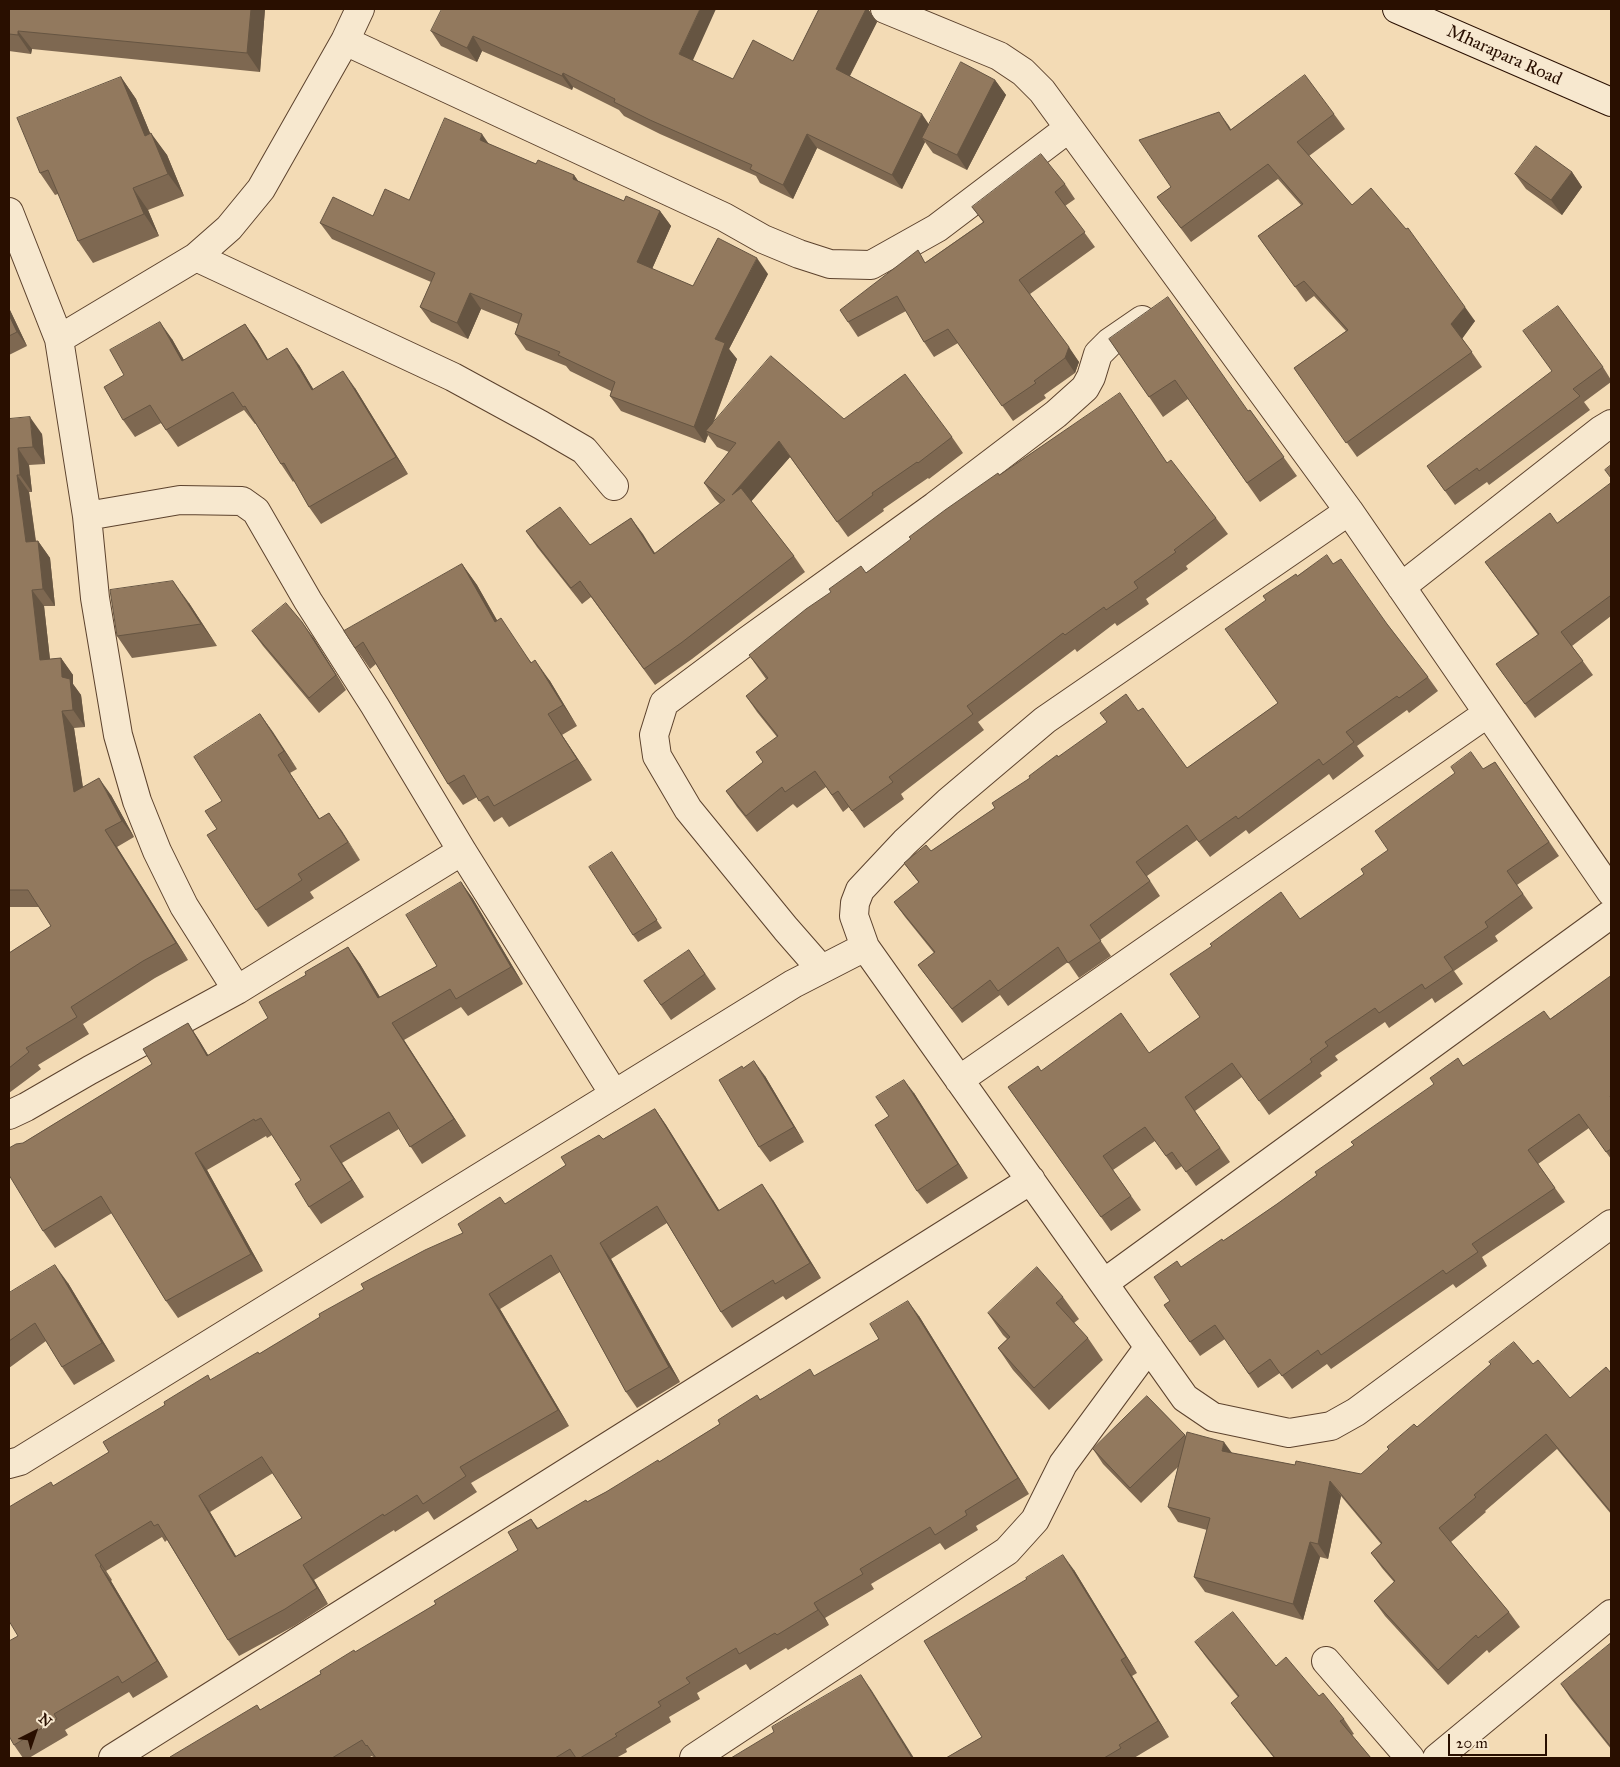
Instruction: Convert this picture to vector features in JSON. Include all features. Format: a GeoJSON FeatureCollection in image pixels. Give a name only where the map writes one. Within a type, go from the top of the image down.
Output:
{"type":"FeatureCollection","features":[{"type":"Feature","properties":{"kind":"street"},"geometry":{"type":"LineString","coordinates":[[60,339],[196,257],[229,228],[261,189],[345,41],[360,9]]}},
{"type":"Feature","properties":{"kind":"street"},"geometry":{"type":"LineString","coordinates":[[885,9],[999,56],[1023,72],[1042,91],[1349,511],[1611,892]]}},
{"type":"Feature","properties":{"kind":"street","name":"Mharapara Road"},"geometry":{"type":"LineString","coordinates":[[1397,9],[1611,102]]}},
{"type":"Feature","properties":{"kind":"street"},"geometry":{"type":"LineString","coordinates":[[345,41],[724,217],[763,238],[799,254],[830,264],[871,265],[937,228],[1069,128]]}},
{"type":"Feature","properties":{"kind":"street"},"geometry":{"type":"LineString","coordinates":[[9,212],[60,339],[86,516],[95,598],[116,726],[137,801],[157,851],[184,906],[237,990]]}},
{"type":"Feature","properties":{"kind":"street"},"geometry":{"type":"LineString","coordinates":[[196,257],[453,378],[541,425],[584,450],[614,486]]}},
{"type":"Feature","properties":{"kind":"street"},"geometry":{"type":"LineString","coordinates":[[821,969],[786,929],[684,802],[657,756],[654,735],[664,703],[935,506],[1056,414],[1085,388],[1091,377],[1098,354],[1110,342],[1185,288]]}},
{"type":"Feature","properties":{"kind":"street"},"geometry":{"type":"LineString","coordinates":[[1401,588],[1611,424]]}},
{"type":"Feature","properties":{"kind":"street"},"geometry":{"type":"LineString","coordinates":[[86,516],[180,500],[242,502],[256,511],[308,601],[375,706],[462,851],[614,1094]]}},
{"type":"Feature","properties":{"kind":"street"},"geometry":{"type":"LineString","coordinates":[[1349,511],[1045,720],[948,802],[905,842],[860,890],[855,903],[854,916],[865,947],[1185,1398],[1213,1417],[1289,1434],[1331,1426],[1356,1412],[1611,1224]]}},
{"type":"Feature","properties":{"kind":"street"},"geometry":{"type":"LineString","coordinates":[[959,1080],[1488,713]]}},
{"type":"Feature","properties":{"kind":"street"},"geometry":{"type":"LineString","coordinates":[[9,1115],[237,990],[462,851]]}},
{"type":"Feature","properties":{"kind":"street"},"geometry":{"type":"LineString","coordinates":[[1104,1283],[1611,914]]}},
{"type":"Feature","properties":{"kind":"street"},"geometry":{"type":"LineString","coordinates":[[9,1464],[20,1461],[793,984],[865,947]]}},
{"type":"Feature","properties":{"kind":"street"},"geometry":{"type":"LineString","coordinates":[[113,1758],[1030,1180]]}},
{"type":"Feature","properties":{"kind":"street"},"geometry":{"type":"LineString","coordinates":[[694,1758],[1006,1551],[1035,1520],[1063,1464],[1149,1347]]}},
{"type":"Feature","properties":{"kind":"street"},"geometry":{"type":"LineString","coordinates":[[1437,1758],[1611,1614]]}},
{"type":"Feature","properties":{"kind":"street"},"geometry":{"type":"LineString","coordinates":[[1326,1660],[1410,1758]]}},
{"type":"Feature","properties":{"kind":"building"},"geometry":{"type":"Polygon","coordinates":[[[9,9],[251,9],[247,53],[18,31],[18,35],[9,34],[9,9]]]}},
{"type":"Feature","properties":{"kind":"building"},"geometry":{"type":"Polygon","coordinates":[[[442,9],[700,9],[679,54],[733,79],[753,40],[793,61],[819,9],[866,9],[836,69],[922,114],[892,175],[807,134],[783,185],[750,169],[752,165],[650,120],[614,102],[615,99],[563,73],[562,76],[473,36],[467,48],[431,31],[442,9]]]}},
{"type":"Feature","properties":{"kind":"building"},"geometry":{"type":"Polygon","coordinates":[[[961,62],[995,80],[957,155],[922,138],[961,62]]]}},
{"type":"Feature","properties":{"kind":"building"},"geometry":{"type":"Polygon","coordinates":[[[1305,75],[1334,114],[1297,142],[1352,205],[1371,188],[1406,229],[1408,228],[1465,307],[1451,324],[1472,352],[1346,443],[1294,368],[1348,330],[1304,281],[1295,287],[1258,236],[1303,204],[1268,164],[1181,228],[1157,197],[1171,187],[1139,140],[1219,112],[1230,130],[1305,75]]]}},
{"type":"Feature","properties":{"kind":"building"},"geometry":{"type":"Polygon","coordinates":[[[121,77],[145,136],[151,133],[168,174],[133,188],[144,214],[78,241],[48,170],[40,173],[17,118],[121,77]]]}},
{"type":"Feature","properties":{"kind":"building"},"geometry":{"type":"Polygon","coordinates":[[[445,118],[482,134],[480,140],[536,164],[538,160],[574,175],[573,179],[624,201],[626,196],[660,211],[637,262],[693,286],[718,238],[757,258],[715,339],[725,343],[694,427],[610,396],[615,382],[558,355],[560,352],[515,334],[522,314],[470,293],[457,323],[420,307],[435,273],[320,223],[333,197],[373,216],[385,189],[409,200],[445,118]]]}},
{"type":"Feature","properties":{"kind":"building"},"geometry":{"type":"Polygon","coordinates":[[[1536,146],[1572,172],[1551,200],[1515,174],[1536,146]]]}},
{"type":"Feature","properties":{"kind":"building"},"geometry":{"type":"Polygon","coordinates":[[[1041,154],[1065,184],[1055,192],[1085,232],[1019,280],[1069,347],[1065,358],[1034,381],[1036,383],[1002,406],[948,329],[924,342],[897,296],[848,322],[840,310],[918,250],[925,263],[984,222],[972,207],[1041,154]]]}},
{"type":"Feature","properties":{"kind":"building"},"geometry":{"type":"Polygon","coordinates":[[[1168,297],[1248,411],[1250,410],[1284,457],[1247,483],[1175,380],[1149,397],[1109,339],[1168,297]]]}},
{"type":"Feature","properties":{"kind":"building"},"geometry":{"type":"Polygon","coordinates":[[[1558,306],[1603,367],[1573,389],[1580,396],[1479,471],[1477,468],[1445,491],[1427,466],[1552,371],[1523,331],[1558,306]]]}},
{"type":"Feature","properties":{"kind":"building"},"geometry":{"type":"Polygon","coordinates":[[[9,315],[17,332],[9,336],[9,315]]]}},
{"type":"Feature","properties":{"kind":"building"},"geometry":{"type":"Polygon","coordinates":[[[160,322],[182,361],[245,324],[267,360],[287,348],[312,390],[343,371],[396,457],[309,507],[284,463],[281,464],[245,406],[243,407],[233,392],[166,430],[150,405],[123,420],[104,387],[124,375],[110,350],[160,322]]]}},
{"type":"Feature","properties":{"kind":"building"},"geometry":{"type":"Polygon","coordinates":[[[771,356],[844,419],[905,374],[952,437],[918,463],[872,493],[873,495],[837,522],[779,441],[732,495],[741,488],[794,556],[644,669],[580,581],[571,588],[526,531],[560,507],[590,545],[631,518],[654,554],[725,500],[704,483],[736,443],[706,431],[771,356]]]}},
{"type":"Feature","properties":{"kind":"building"},"geometry":{"type":"Polygon","coordinates":[[[1120,393],[1167,463],[1171,460],[1216,518],[1174,550],[1176,552],[1134,582],[1138,588],[1106,610],[1104,607],[1065,635],[1063,633],[967,706],[973,714],[889,777],[893,782],[852,811],[838,791],[832,795],[815,771],[785,792],[782,787],[746,816],[726,791],[763,762],[756,752],[778,736],[746,696],[768,678],[749,655],[806,609],[831,592],[829,589],[861,566],[866,573],[945,510],[1120,393]]]}},
{"type":"Feature","properties":{"kind":"building"},"geometry":{"type":"Polygon","coordinates":[[[30,417],[33,447],[18,448],[20,475],[17,475],[26,542],[38,541],[43,589],[32,590],[40,660],[61,658],[62,677],[70,679],[73,710],[62,711],[74,792],[99,778],[122,821],[105,830],[176,943],[143,961],[71,1007],[77,1017],[26,1048],[29,1052],[9,1068],[9,953],[51,926],[28,890],[9,890],[9,419],[30,417]]]}},
{"type":"Feature","properties":{"kind":"building"},"geometry":{"type":"Polygon","coordinates":[[[1611,465],[1611,478],[1605,470],[1611,465]]]}},
{"type":"Feature","properties":{"kind":"building"},"geometry":{"type":"Polygon","coordinates":[[[1611,483],[1611,596],[1561,632],[1583,661],[1525,704],[1496,664],[1539,634],[1485,562],[1550,513],[1557,523],[1611,483]]]}},
{"type":"Feature","properties":{"kind":"building"},"geometry":{"type":"Polygon","coordinates":[[[1327,555],[1333,564],[1341,559],[1387,624],[1428,677],[1346,732],[1354,742],[1323,765],[1319,759],[1238,819],[1236,816],[1199,842],[1187,825],[1136,862],[1150,881],[1090,925],[1101,941],[1068,963],[1058,947],[998,991],[990,980],[952,1009],[918,965],[935,952],[894,902],[919,882],[904,863],[926,845],[931,851],[995,808],[992,803],[1030,778],[1029,776],[1057,755],[1058,757],[1107,722],[1100,713],[1126,694],[1138,711],[1143,708],[1187,768],[1278,703],[1225,629],[1266,600],[1263,596],[1327,555]]]}},
{"type":"Feature","properties":{"kind":"building"},"geometry":{"type":"Polygon","coordinates":[[[462,564],[495,622],[501,618],[531,663],[535,660],[563,705],[548,714],[577,759],[494,806],[488,796],[479,801],[464,775],[448,784],[363,642],[355,648],[344,631],[462,564]]]}},
{"type":"Feature","properties":{"kind":"building"},"geometry":{"type":"Polygon","coordinates":[[[173,581],[201,624],[117,636],[110,590],[173,581]]]}},
{"type":"Feature","properties":{"kind":"building"},"geometry":{"type":"Polygon","coordinates":[[[286,603],[302,622],[336,675],[309,698],[252,631],[286,603]]]}},
{"type":"Feature","properties":{"kind":"building"},"geometry":{"type":"Polygon","coordinates":[[[260,714],[284,751],[278,755],[319,819],[329,813],[348,842],[298,874],[302,880],[256,910],[207,835],[217,829],[205,811],[222,801],[194,757],[260,714]]]}},
{"type":"Feature","properties":{"kind":"building"},"geometry":{"type":"Polygon","coordinates":[[[1471,752],[1483,769],[1495,762],[1549,842],[1507,871],[1523,894],[1485,922],[1488,927],[1444,957],[1453,970],[1425,989],[1422,984],[1379,1013],[1375,1008],[1325,1042],[1328,1046],[1310,1059],[1312,1062],[1259,1101],[1232,1063],[1185,1097],[1220,1148],[1186,1172],[1172,1152],[1166,1156],[1145,1127],[1103,1156],[1131,1196],[1101,1217],[1008,1087],[1038,1066],[1041,1071],[1121,1013],[1149,1053],[1200,1017],[1170,974],[1212,946],[1210,944],[1281,892],[1300,919],[1364,874],[1361,869],[1388,850],[1375,831],[1455,773],[1451,767],[1471,752]]]}},
{"type":"Feature","properties":{"kind":"building"},"geometry":{"type":"Polygon","coordinates":[[[612,852],[657,920],[633,935],[589,867],[612,852]]]}},
{"type":"Feature","properties":{"kind":"building"},"geometry":{"type":"Polygon","coordinates":[[[461,882],[511,967],[456,999],[450,989],[392,1023],[454,1119],[410,1147],[389,1112],[330,1146],[352,1180],[309,1207],[295,1184],[301,1180],[261,1118],[255,1121],[254,1119],[195,1153],[251,1254],[166,1301],[101,1196],[43,1231],[9,1175],[9,1148],[23,1143],[152,1064],[143,1049],[188,1023],[207,1056],[268,1018],[259,1002],[306,975],[305,972],[348,947],[378,998],[437,966],[406,915],[461,882]]]}},
{"type":"Feature","properties":{"kind":"building"},"geometry":{"type":"Polygon","coordinates":[[[689,950],[705,974],[661,1005],[644,981],[689,950]]]}},
{"type":"Feature","properties":{"kind":"building"},"geometry":{"type":"Polygon","coordinates":[[[1611,976],[1611,1149],[1606,1152],[1579,1114],[1528,1150],[1555,1188],[1472,1244],[1478,1252],[1446,1274],[1443,1270],[1321,1355],[1318,1350],[1282,1376],[1270,1359],[1249,1374],[1215,1325],[1190,1342],[1164,1305],[1170,1301],[1154,1277],[1177,1261],[1181,1267],[1277,1204],[1317,1175],[1315,1172],[1354,1145],[1351,1142],[1434,1084],[1430,1078],[1458,1058],[1463,1066],[1544,1011],[1550,1019],[1611,976]]]}},
{"type":"Feature","properties":{"kind":"building"},"geometry":{"type":"Polygon","coordinates":[[[754,1061],[794,1127],[759,1147],[719,1080],[754,1061]]]}},
{"type":"Feature","properties":{"kind":"building"},"geometry":{"type":"Polygon","coordinates":[[[904,1080],[958,1164],[917,1191],[875,1125],[889,1116],[876,1097],[904,1080]]]}},
{"type":"Feature","properties":{"kind":"building"},"geometry":{"type":"Polygon","coordinates":[[[655,1109],[718,1211],[762,1184],[810,1263],[775,1284],[773,1280],[721,1312],[657,1206],[600,1243],[669,1367],[626,1392],[551,1255],[489,1294],[558,1410],[460,1467],[466,1476],[423,1504],[417,1495],[384,1516],[383,1514],[303,1565],[317,1588],[285,1609],[228,1640],[158,1524],[154,1526],[151,1521],[95,1555],[157,1661],[122,1683],[118,1676],[54,1714],[57,1719],[14,1745],[9,1736],[9,1641],[18,1636],[9,1621],[9,1507],[51,1482],[53,1486],[109,1452],[103,1442],[165,1405],[164,1402],[208,1375],[210,1380],[258,1352],[259,1354],[320,1317],[319,1314],[364,1289],[361,1284],[425,1250],[463,1233],[458,1224],[500,1197],[505,1204],[566,1165],[561,1157],[599,1135],[603,1139],[655,1109]],[[262,1457],[199,1496],[235,1557],[302,1518],[262,1457]]]}},
{"type":"Feature","properties":{"kind":"building"},"geometry":{"type":"Polygon","coordinates":[[[55,1265],[102,1343],[62,1367],[35,1323],[9,1341],[9,1293],[55,1265]]]}},
{"type":"Feature","properties":{"kind":"building"},"geometry":{"type":"Polygon","coordinates":[[[1037,1267],[1063,1297],[1056,1303],[1088,1338],[1034,1388],[998,1348],[1010,1337],[988,1313],[1037,1267]]]}},
{"type":"Feature","properties":{"kind":"building"},"geometry":{"type":"Polygon","coordinates":[[[908,1301],[1018,1478],[965,1511],[967,1515],[935,1535],[930,1527],[860,1569],[863,1574],[814,1603],[818,1610],[777,1635],[775,1633],[739,1654],[736,1648],[686,1678],[690,1683],[658,1702],[661,1706],[615,1734],[617,1736],[580,1758],[576,1758],[570,1749],[555,1758],[376,1758],[362,1740],[332,1758],[170,1757],[257,1705],[260,1710],[321,1674],[320,1671],[436,1604],[434,1601],[518,1550],[508,1532],[531,1519],[537,1529],[586,1500],[587,1502],[606,1492],[658,1460],[659,1462],[720,1424],[718,1420],[757,1395],[760,1400],[810,1369],[814,1376],[879,1339],[870,1324],[908,1301]]]}},
{"type":"Feature","properties":{"kind":"building"},"geometry":{"type":"Polygon","coordinates":[[[1514,1342],[1533,1364],[1538,1360],[1570,1398],[1606,1367],[1611,1373],[1611,1512],[1546,1434],[1474,1495],[1476,1497],[1439,1528],[1509,1612],[1478,1638],[1476,1635],[1438,1670],[1374,1601],[1395,1581],[1371,1553],[1382,1543],[1330,1481],[1318,1544],[1310,1542],[1293,1604],[1194,1577],[1210,1518],[1168,1507],[1187,1432],[1224,1442],[1222,1451],[1295,1465],[1296,1461],[1361,1474],[1389,1449],[1387,1447],[1414,1424],[1417,1427],[1514,1342]]]}},
{"type":"Feature","properties":{"kind":"building"},"geometry":{"type":"Polygon","coordinates":[[[1147,1396],[1185,1435],[1130,1488],[1093,1449],[1147,1396]]]}},
{"type":"Feature","properties":{"kind":"building"},"geometry":{"type":"Polygon","coordinates":[[[1063,1555],[1126,1657],[1121,1660],[1158,1721],[1119,1745],[1121,1748],[1104,1758],[946,1758],[982,1737],[924,1641],[1063,1555]]]}},
{"type":"Feature","properties":{"kind":"building"},"geometry":{"type":"Polygon","coordinates":[[[1233,1612],[1276,1666],[1286,1657],[1319,1696],[1323,1693],[1344,1719],[1340,1721],[1371,1758],[1275,1758],[1231,1703],[1239,1696],[1195,1642],[1233,1612]]]}},
{"type":"Feature","properties":{"kind":"building"},"geometry":{"type":"Polygon","coordinates":[[[1611,1643],[1611,1747],[1561,1684],[1611,1643]]]}},
{"type":"Feature","properties":{"kind":"building"},"geometry":{"type":"Polygon","coordinates":[[[861,1675],[912,1758],[731,1758],[774,1732],[772,1727],[861,1675]]]}}]}
